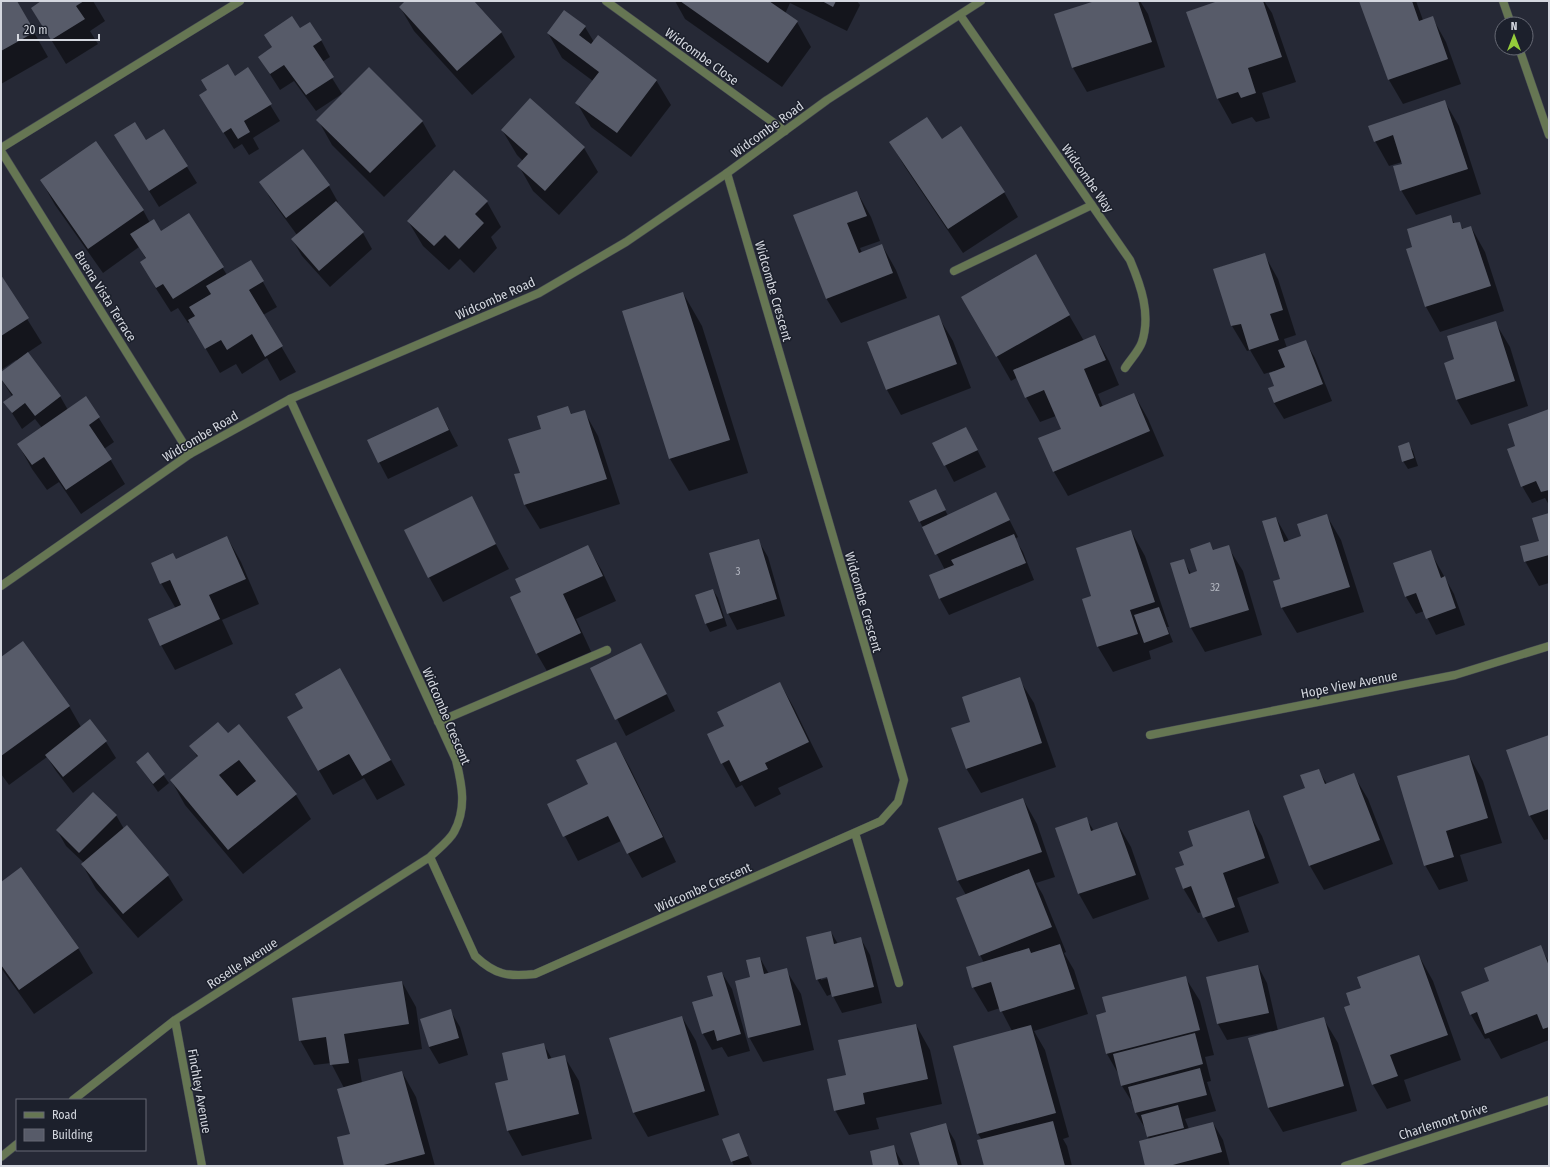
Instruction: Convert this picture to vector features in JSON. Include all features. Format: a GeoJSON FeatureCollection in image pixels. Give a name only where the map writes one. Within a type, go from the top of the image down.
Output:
{"type":"FeatureCollection","features":[{"type":"Feature","properties":{"kind":"street"},"geometry":{"type":"LineString","coordinates":[[1,149],[240,1]]}},
{"type":"Feature","properties":{"kind":"street","name":"Widcombe Close"},"geometry":{"type":"LineString","coordinates":[[606,1],[785,131]]}},
{"type":"Feature","properties":{"kind":"street","name":"Widcombe Road"},"geometry":{"type":"LineString","coordinates":[[1,586],[190,454],[290,398],[538,293],[626,242],[727,173],[827,100],[981,1]]}},
{"type":"Feature","properties":{"kind":"street"},"geometry":{"type":"LineString","coordinates":[[1503,1],[1508,16]]}},
{"type":"Feature","properties":{"kind":"street","name":"Widcombe Way"},"geometry":{"type":"LineString","coordinates":[[960,15],[1130,260],[1139,280],[1144,301],[1146,324],[1142,343],[1125,368]]}},
{"type":"Feature","properties":{"kind":"street"},"geometry":{"type":"LineString","coordinates":[[1522,56],[1549,135]]}},
{"type":"Feature","properties":{"kind":"street","name":"Buena Vista Terrace"},"geometry":{"type":"LineString","coordinates":[[1,149],[190,454]]}},
{"type":"Feature","properties":{"kind":"street","name":"Widcombe Crescent"},"geometry":{"type":"LineString","coordinates":[[290,398],[456,760],[462,783],[462,807],[454,833],[430,857],[474,956],[486,967],[501,973],[518,976],[535,974],[881,821],[898,802],[904,780],[727,173]]}},
{"type":"Feature","properties":{"kind":"street"},"geometry":{"type":"LineString","coordinates":[[954,271],[1092,205]]}},
{"type":"Feature","properties":{"kind":"street","name":"Hope View Avenue"},"geometry":{"type":"LineString","coordinates":[[1150,735],[1455,675],[1549,646]]}},
{"type":"Feature","properties":{"kind":"street"},"geometry":{"type":"LineString","coordinates":[[438,722],[607,650]]}},
{"type":"Feature","properties":{"kind":"street"},"geometry":{"type":"LineString","coordinates":[[855,833],[899,983]]}},
{"type":"Feature","properties":{"kind":"street","name":"Roselle Avenue"},"geometry":{"type":"LineString","coordinates":[[74,1099],[175,1020],[430,857]]}},
{"type":"Feature","properties":{"kind":"street","name":"Finchley Avenue"},"geometry":{"type":"LineString","coordinates":[[175,1020],[202,1166]]}},
{"type":"Feature","properties":{"kind":"street","name":"Charlemont Drive"},"geometry":{"type":"LineString","coordinates":[[1347,1166],[1549,1100]]}},
{"type":"Feature","properties":{"kind":"street"},"geometry":{"type":"LineString","coordinates":[[1,1157],[16,1145]]}},
{"type":"Feature","properties":{"kind":"building"},"geometry":{"type":"Polygon","coordinates":[[[1,1],[17,1],[35,32],[1,51],[1,1]]]}},
{"type":"Feature","properties":{"kind":"building"},"geometry":{"type":"Polygon","coordinates":[[[41,1],[84,1],[76,6],[85,19],[51,40],[31,8],[41,1]]]}},
{"type":"Feature","properties":{"kind":"building"},"geometry":{"type":"Polygon","coordinates":[[[405,1],[474,1],[502,32],[457,71],[399,7],[405,1]]]}},
{"type":"Feature","properties":{"kind":"building"},"geometry":{"type":"Polygon","coordinates":[[[680,1],[769,1],[798,21],[768,63],[680,1]]]}},
{"type":"Feature","properties":{"kind":"building"},"geometry":{"type":"Polygon","coordinates":[[[822,1],[836,1],[833,7],[822,1]]]}},
{"type":"Feature","properties":{"kind":"building"},"geometry":{"type":"Polygon","coordinates":[[[1095,1],[1138,1],[1152,42],[1072,68],[1054,14],[1095,1]]]}},
{"type":"Feature","properties":{"kind":"building"},"geometry":{"type":"Polygon","coordinates":[[[1218,1],[1263,1],[1282,57],[1248,68],[1256,93],[1241,98],[1238,92],[1217,99],[1186,12],[1218,1]]]}},
{"type":"Feature","properties":{"kind":"building"},"geometry":{"type":"Polygon","coordinates":[[[1359,1],[1412,1],[1419,21],[1433,16],[1448,59],[1388,80],[1359,1]]]}},
{"type":"Feature","properties":{"kind":"building"},"geometry":{"type":"Polygon","coordinates":[[[564,10],[586,26],[579,35],[591,44],[598,35],[657,80],[617,133],[575,103],[599,72],[547,33],[564,10]]]}},
{"type":"Feature","properties":{"kind":"building"},"geometry":{"type":"Polygon","coordinates":[[[292,16],[300,28],[310,22],[322,40],[313,46],[334,77],[306,95],[284,65],[270,74],[258,57],[272,47],[264,35],[292,16]]]}},
{"type":"Feature","properties":{"kind":"building"},"geometry":{"type":"Polygon","coordinates":[[[228,64],[235,76],[248,67],[272,104],[244,121],[250,132],[238,139],[231,128],[223,133],[199,95],[207,90],[201,80],[228,64]]]}},
{"type":"Feature","properties":{"kind":"building"},"geometry":{"type":"Polygon","coordinates":[[[369,67],[423,121],[370,173],[316,120],[369,67]]]}},
{"type":"Feature","properties":{"kind":"building"},"geometry":{"type":"Polygon","coordinates":[[[530,98],[585,147],[545,191],[517,166],[528,154],[501,130],[530,98]]]}},
{"type":"Feature","properties":{"kind":"building"},"geometry":{"type":"Polygon","coordinates":[[[1445,100],[1468,169],[1400,191],[1393,166],[1402,164],[1393,135],[1374,142],[1368,126],[1445,100]]]}},
{"type":"Feature","properties":{"kind":"building"},"geometry":{"type":"Polygon","coordinates":[[[927,117],[942,139],[961,126],[1005,192],[948,229],[889,142],[927,117]]]}},
{"type":"Feature","properties":{"kind":"building"},"geometry":{"type":"Polygon","coordinates":[[[135,122],[146,140],[164,129],[188,166],[149,191],[114,135],[135,122]]]}},
{"type":"Feature","properties":{"kind":"building"},"geometry":{"type":"Polygon","coordinates":[[[96,141],[144,210],[88,249],[40,180],[96,141]]]}},
{"type":"Feature","properties":{"kind":"building"},"geometry":{"type":"Polygon","coordinates":[[[303,149],[330,185],[286,218],[259,182],[303,149]]]}},
{"type":"Feature","properties":{"kind":"building"},"geometry":{"type":"Polygon","coordinates":[[[454,170],[488,201],[475,214],[484,223],[459,249],[445,235],[434,246],[407,221],[454,170]]]}},
{"type":"Feature","properties":{"kind":"building"},"geometry":{"type":"Polygon","coordinates":[[[857,191],[867,216],[847,223],[859,253],[882,244],[893,273],[826,299],[793,215],[857,191]]]}},
{"type":"Feature","properties":{"kind":"building"},"geometry":{"type":"Polygon","coordinates":[[[336,201],[364,232],[319,271],[291,239],[336,201]]]}},
{"type":"Feature","properties":{"kind":"building"},"geometry":{"type":"Polygon","coordinates":[[[189,213],[224,267],[173,299],[163,284],[156,288],[140,262],[146,258],[130,234],[154,219],[161,231],[189,213]]]}},
{"type":"Feature","properties":{"kind":"building"},"geometry":{"type":"Polygon","coordinates":[[[1451,215],[1453,223],[1460,222],[1462,229],[1471,226],[1491,286],[1425,307],[1406,249],[1412,247],[1407,229],[1451,215]]]}},
{"type":"Feature","properties":{"kind":"building"},"geometry":{"type":"Polygon","coordinates":[[[1265,253],[1283,310],[1270,314],[1279,340],[1249,350],[1241,324],[1231,326],[1213,269],[1265,253]]]}},
{"type":"Feature","properties":{"kind":"building"},"geometry":{"type":"Polygon","coordinates":[[[1036,254],[1070,315],[996,357],[961,297],[1036,254]]]}},
{"type":"Feature","properties":{"kind":"building"},"geometry":{"type":"Polygon","coordinates":[[[251,260],[264,281],[249,290],[283,346],[265,357],[252,334],[227,350],[221,340],[205,349],[188,320],[195,316],[189,307],[211,294],[206,286],[251,260]]]}},
{"type":"Feature","properties":{"kind":"building"},"geometry":{"type":"Polygon","coordinates":[[[1,275],[29,318],[1,336],[1,275]]]}},
{"type":"Feature","properties":{"kind":"building"},"geometry":{"type":"Polygon","coordinates":[[[683,292],[730,440],[669,459],[622,311],[683,292]]]}},
{"type":"Feature","properties":{"kind":"building"},"geometry":{"type":"Polygon","coordinates":[[[939,315],[957,364],[886,390],[867,342],[939,315]]]}},
{"type":"Feature","properties":{"kind":"building"},"geometry":{"type":"Polygon","coordinates":[[[1496,321],[1515,381],[1456,400],[1444,363],[1454,359],[1447,336],[1496,321]]]}},
{"type":"Feature","properties":{"kind":"building"},"geometry":{"type":"Polygon","coordinates":[[[1095,335],[1106,360],[1084,369],[1100,407],[1134,393],[1150,431],[1053,472],[1038,438],[1061,429],[1044,390],[1025,398],[1013,370],[1095,335]]]}},
{"type":"Feature","properties":{"kind":"building"},"geometry":{"type":"Polygon","coordinates":[[[1306,340],[1323,384],[1274,403],[1268,388],[1274,386],[1269,373],[1285,367],[1278,350],[1306,340]]]}},
{"type":"Feature","properties":{"kind":"building"},"geometry":{"type":"Polygon","coordinates":[[[28,352],[61,396],[35,416],[25,403],[12,413],[3,402],[13,395],[1,379],[1,372],[28,352]]]}},
{"type":"Feature","properties":{"kind":"building"},"geometry":{"type":"Polygon","coordinates":[[[86,396],[100,417],[89,425],[112,459],[66,490],[44,457],[32,465],[17,444],[86,396]]]}},
{"type":"Feature","properties":{"kind":"building"},"geometry":{"type":"Polygon","coordinates":[[[568,406],[571,414],[585,410],[607,479],[524,505],[514,474],[520,473],[508,439],[541,429],[537,416],[568,406]]]}},
{"type":"Feature","properties":{"kind":"building"},"geometry":{"type":"Polygon","coordinates":[[[438,407],[449,430],[378,463],[367,440],[438,407]]]}},
{"type":"Feature","properties":{"kind":"building"},"geometry":{"type":"Polygon","coordinates":[[[1549,409],[1549,490],[1541,492],[1536,481],[1521,487],[1507,449],[1515,446],[1508,424],[1549,409]]]}},
{"type":"Feature","properties":{"kind":"building"},"geometry":{"type":"Polygon","coordinates":[[[966,427],[978,450],[944,466],[932,443],[966,427]]]}},
{"type":"Feature","properties":{"kind":"building"},"geometry":{"type":"Polygon","coordinates":[[[1409,442],[1414,458],[1402,462],[1398,446],[1409,442]]]}},
{"type":"Feature","properties":{"kind":"building"},"geometry":{"type":"Polygon","coordinates":[[[936,489],[946,510],[919,522],[909,501],[936,489]]]}},
{"type":"Feature","properties":{"kind":"building"},"geometry":{"type":"Polygon","coordinates":[[[996,492],[1010,520],[935,555],[922,527],[996,492]]]}},
{"type":"Feature","properties":{"kind":"building"},"geometry":{"type":"Polygon","coordinates":[[[472,496],[496,544],[428,578],[404,530],[472,496]]]}},
{"type":"Feature","properties":{"kind":"building"},"geometry":{"type":"Polygon","coordinates":[[[1549,513],[1549,555],[1524,562],[1520,546],[1539,541],[1532,518],[1549,513]]]}},
{"type":"Feature","properties":{"kind":"building"},"geometry":{"type":"Polygon","coordinates":[[[1327,514],[1350,587],[1281,608],[1273,581],[1280,579],[1262,521],[1276,517],[1284,542],[1301,536],[1297,524],[1327,514]]]}},
{"type":"Feature","properties":{"kind":"building"},"geometry":{"type":"Polygon","coordinates":[[[1131,530],[1155,602],[1130,610],[1138,634],[1097,647],[1082,599],[1091,596],[1076,548],[1131,530]]]}},
{"type":"Feature","properties":{"kind":"building"},"geometry":{"type":"Polygon","coordinates":[[[1014,534],[1026,563],[939,599],[929,575],[954,565],[951,560],[1014,534]]]}},
{"type":"Feature","properties":{"kind":"building"},"geometry":{"type":"Polygon","coordinates":[[[227,536],[246,579],[209,595],[220,619],[160,646],[148,619],[181,605],[170,580],[160,584],[151,563],[173,553],[176,559],[227,536]]]}},
{"type":"Feature","properties":{"kind":"building"},"geometry":{"type":"Polygon","coordinates":[[[759,539],[777,599],[727,614],[709,553],[759,539]]]}},
{"type":"Feature","properties":{"kind":"building"},"geometry":{"type":"Polygon","coordinates":[[[1210,542],[1213,550],[1229,545],[1249,610],[1190,628],[1170,563],[1184,559],[1189,574],[1197,571],[1190,549],[1210,542]]]}},
{"type":"Feature","properties":{"kind":"building"},"geometry":{"type":"Polygon","coordinates":[[[588,545],[603,576],[563,594],[581,633],[536,654],[510,597],[521,592],[515,579],[588,545]]]}},
{"type":"Feature","properties":{"kind":"building"},"geometry":{"type":"Polygon","coordinates":[[[1431,550],[1441,578],[1445,576],[1456,608],[1426,619],[1416,593],[1405,597],[1393,563],[1431,550]]]}},
{"type":"Feature","properties":{"kind":"building"},"geometry":{"type":"Polygon","coordinates":[[[713,589],[723,618],[705,624],[695,595],[713,589]]]}},
{"type":"Feature","properties":{"kind":"building"},"geometry":{"type":"Polygon","coordinates":[[[1159,607],[1169,634],[1144,643],[1134,615],[1159,607]]]}},
{"type":"Feature","properties":{"kind":"building"},"geometry":{"type":"Polygon","coordinates":[[[23,641],[70,706],[1,756],[1,657],[23,641]]]}},
{"type":"Feature","properties":{"kind":"building"},"geometry":{"type":"Polygon","coordinates":[[[641,643],[667,694],[615,720],[590,668],[641,643]]]}},
{"type":"Feature","properties":{"kind":"building"},"geometry":{"type":"Polygon","coordinates":[[[340,668],[391,760],[362,776],[349,754],[318,771],[287,717],[303,708],[295,694],[340,668]]]}},
{"type":"Feature","properties":{"kind":"building"},"geometry":{"type":"Polygon","coordinates":[[[1020,677],[1042,743],[966,769],[951,728],[970,722],[962,697],[1020,677]]]}},
{"type":"Feature","properties":{"kind":"building"},"geometry":{"type":"Polygon","coordinates":[[[780,682],[809,742],[765,763],[768,769],[740,782],[729,760],[721,764],[707,734],[724,726],[717,712],[780,682]]]}},
{"type":"Feature","properties":{"kind":"building"},"geometry":{"type":"Polygon","coordinates":[[[90,719],[107,741],[63,777],[45,755],[90,719]]]}},
{"type":"Feature","properties":{"kind":"building"},"geometry":{"type":"Polygon","coordinates":[[[218,722],[228,733],[239,724],[297,794],[228,850],[170,780],[198,756],[189,746],[218,722]],[[239,760],[219,775],[237,796],[256,781],[239,760]]]}},
{"type":"Feature","properties":{"kind":"building"},"geometry":{"type":"Polygon","coordinates":[[[1549,735],[1549,809],[1529,816],[1506,750],[1549,735]]]}},
{"type":"Feature","properties":{"kind":"building"},"geometry":{"type":"Polygon","coordinates":[[[616,742],[663,837],[627,854],[608,816],[563,837],[547,804],[588,784],[576,760],[616,742]]]}},
{"type":"Feature","properties":{"kind":"building"},"geometry":{"type":"Polygon","coordinates":[[[148,752],[165,774],[153,784],[136,762],[148,752]]]}},
{"type":"Feature","properties":{"kind":"building"},"geometry":{"type":"Polygon","coordinates":[[[1469,755],[1488,818],[1446,831],[1454,857],[1424,866],[1397,776],[1469,755]]]}},
{"type":"Feature","properties":{"kind":"building"},"geometry":{"type":"Polygon","coordinates":[[[1319,769],[1325,784],[1354,773],[1380,840],[1309,866],[1283,796],[1305,788],[1300,775],[1319,769]]]}},
{"type":"Feature","properties":{"kind":"building"},"geometry":{"type":"Polygon","coordinates":[[[93,792],[117,815],[79,853],[56,830],[93,792]]]}},
{"type":"Feature","properties":{"kind":"building"},"geometry":{"type":"Polygon","coordinates":[[[1023,798],[1042,852],[957,881],[938,828],[1023,798]]]}},
{"type":"Feature","properties":{"kind":"building"},"geometry":{"type":"Polygon","coordinates":[[[1249,810],[1265,858],[1223,873],[1235,907],[1203,918],[1191,886],[1183,889],[1175,868],[1184,865],[1179,852],[1193,846],[1188,831],[1249,810]]]}},
{"type":"Feature","properties":{"kind":"building"},"geometry":{"type":"Polygon","coordinates":[[[1087,817],[1091,831],[1117,822],[1136,875],[1078,894],[1055,828],[1087,817]]]}},
{"type":"Feature","properties":{"kind":"building"},"geometry":{"type":"Polygon","coordinates":[[[127,825],[169,875],[123,914],[81,864],[127,825]]]}},
{"type":"Feature","properties":{"kind":"building"},"geometry":{"type":"Polygon","coordinates":[[[21,867],[79,948],[19,990],[1,965],[1,882],[21,867]]]}},
{"type":"Feature","properties":{"kind":"building"},"geometry":{"type":"Polygon","coordinates":[[[1029,869],[1052,927],[979,956],[956,898],[1029,869]]]}},
{"type":"Feature","properties":{"kind":"building"},"geometry":{"type":"Polygon","coordinates":[[[831,931],[834,944],[861,937],[874,987],[832,997],[827,977],[816,980],[806,937],[831,931]]]}},
{"type":"Feature","properties":{"kind":"building"},"geometry":{"type":"Polygon","coordinates":[[[1060,944],[1075,989],[1000,1012],[991,982],[972,988],[966,967],[1029,948],[1031,953],[1060,944]]]}},
{"type":"Feature","properties":{"kind":"building"},"geometry":{"type":"Polygon","coordinates":[[[1541,945],[1549,966],[1549,1027],[1543,1029],[1537,1014],[1485,1034],[1477,1012],[1470,1015],[1461,992],[1489,981],[1484,968],[1541,945]]]}},
{"type":"Feature","properties":{"kind":"building"},"geometry":{"type":"Polygon","coordinates":[[[1419,955],[1448,1035],[1390,1055],[1398,1076],[1372,1085],[1344,1007],[1350,1005],[1346,993],[1361,988],[1357,977],[1419,955]]]}},
{"type":"Feature","properties":{"kind":"building"},"geometry":{"type":"Polygon","coordinates":[[[760,957],[764,974],[787,968],[801,1025],[748,1038],[735,981],[750,977],[746,960],[760,957]]]}},
{"type":"Feature","properties":{"kind":"building"},"geometry":{"type":"Polygon","coordinates":[[[1258,965],[1269,1013],[1217,1024],[1206,977],[1258,965]]]}},
{"type":"Feature","properties":{"kind":"building"},"geometry":{"type":"Polygon","coordinates":[[[722,972],[741,1034],[717,1041],[714,1030],[702,1034],[692,1002],[713,996],[707,976],[722,972]]]}},
{"type":"Feature","properties":{"kind":"building"},"geometry":{"type":"Polygon","coordinates":[[[1186,976],[1200,1030],[1106,1054],[1096,1015],[1106,1012],[1102,997],[1186,976]]]}},
{"type":"Feature","properties":{"kind":"building"},"geometry":{"type":"Polygon","coordinates":[[[402,981],[409,1024],[344,1034],[349,1063],[330,1065],[326,1037],[299,1041],[292,998],[402,981]]]}},
{"type":"Feature","properties":{"kind":"building"},"geometry":{"type":"Polygon","coordinates":[[[451,1009],[459,1038],[429,1047],[420,1019],[451,1009]]]}},
{"type":"Feature","properties":{"kind":"building"},"geometry":{"type":"Polygon","coordinates":[[[682,1016],[705,1091],[633,1113],[609,1038],[682,1016]]]}},
{"type":"Feature","properties":{"kind":"building"},"geometry":{"type":"Polygon","coordinates":[[[1324,1017],[1344,1086],[1268,1108],[1248,1038],[1324,1017]]]}},
{"type":"Feature","properties":{"kind":"building"},"geometry":{"type":"Polygon","coordinates":[[[916,1024],[928,1079],[863,1093],[865,1104],[834,1111],[827,1079],[846,1075],[838,1040],[916,1024]]]}},
{"type":"Feature","properties":{"kind":"building"},"geometry":{"type":"Polygon","coordinates":[[[1031,1025],[1056,1113],[977,1134],[953,1046],[1031,1025]]]}},
{"type":"Feature","properties":{"kind":"building"},"geometry":{"type":"Polygon","coordinates":[[[1195,1033],[1203,1064],[1121,1086],[1113,1054],[1195,1033]]]}},
{"type":"Feature","properties":{"kind":"building"},"geometry":{"type":"Polygon","coordinates":[[[544,1043],[548,1059],[565,1055],[579,1114],[507,1131],[495,1083],[508,1080],[502,1053],[544,1043]]]}},
{"type":"Feature","properties":{"kind":"building"},"geometry":{"type":"Polygon","coordinates":[[[1200,1068],[1207,1095],[1135,1113],[1128,1087],[1200,1068]]]}},
{"type":"Feature","properties":{"kind":"building"},"geometry":{"type":"Polygon","coordinates":[[[402,1071],[425,1154],[380,1166],[344,1166],[337,1137],[350,1134],[337,1089],[402,1071]]]}},
{"type":"Feature","properties":{"kind":"building"},"geometry":{"type":"Polygon","coordinates":[[[1178,1105],[1184,1128],[1147,1137],[1141,1115],[1178,1105]]]}},
{"type":"Feature","properties":{"kind":"building"},"geometry":{"type":"Polygon","coordinates":[[[1053,1121],[1065,1166],[984,1166],[977,1140],[1053,1121]]]}},
{"type":"Feature","properties":{"kind":"building"},"geometry":{"type":"Polygon","coordinates":[[[1213,1122],[1222,1152],[1169,1166],[1145,1166],[1139,1141],[1213,1122]]]}},
{"type":"Feature","properties":{"kind":"building"},"geometry":{"type":"Polygon","coordinates":[[[946,1123],[958,1166],[920,1166],[910,1133],[946,1123]]]}},
{"type":"Feature","properties":{"kind":"building"},"geometry":{"type":"Polygon","coordinates":[[[739,1133],[748,1156],[731,1162],[722,1139],[739,1133]]]}},
{"type":"Feature","properties":{"kind":"building"},"geometry":{"type":"Polygon","coordinates":[[[894,1145],[899,1166],[873,1166],[870,1151],[894,1145]]]}}]}
